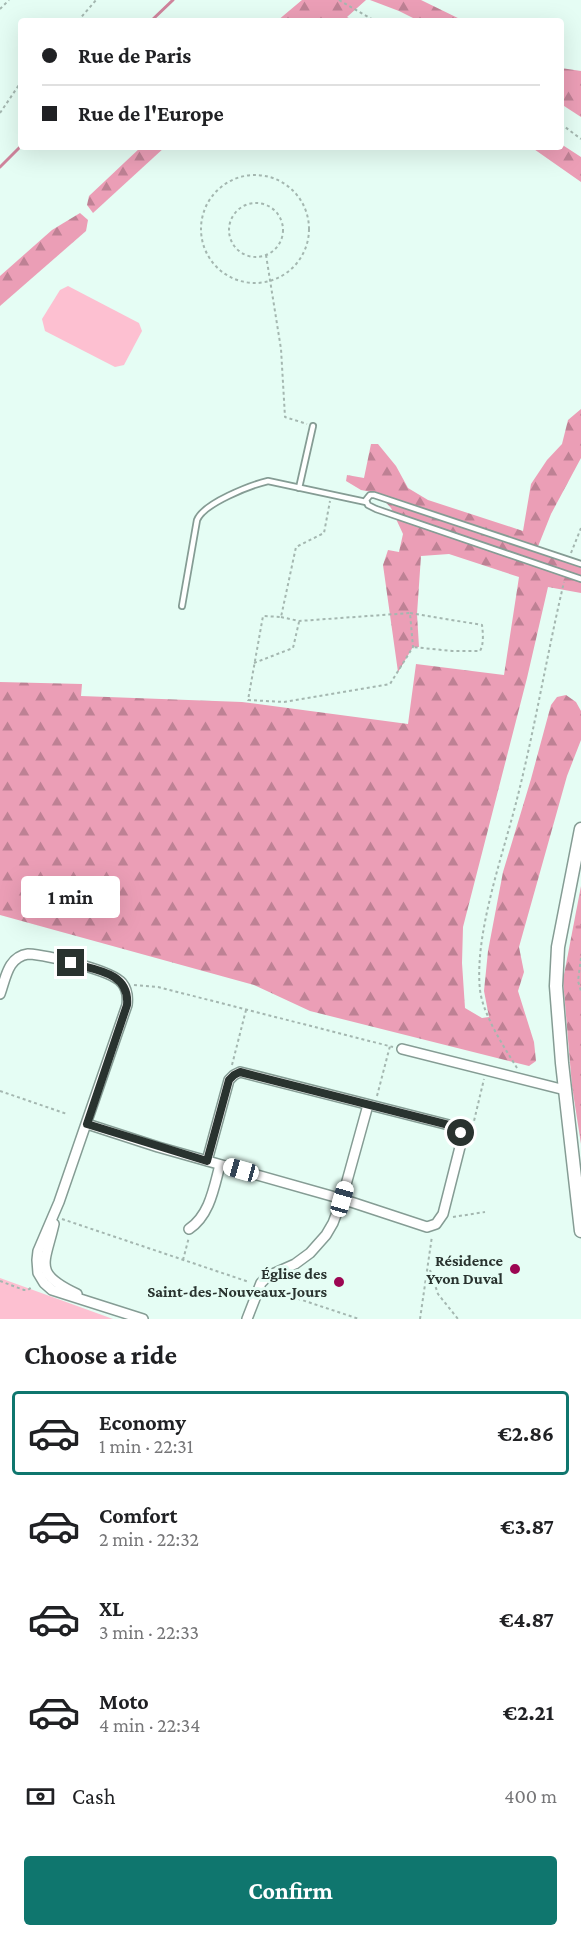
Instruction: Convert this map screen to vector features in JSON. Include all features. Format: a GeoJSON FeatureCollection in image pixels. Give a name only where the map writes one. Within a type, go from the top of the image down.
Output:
{"type":"FeatureCollection","features":[{"type":"Feature","properties":{"kind":"street"},"geometry":{"type":"LineString","coordinates":[[581,829],[557,957],[556,1006],[581,1231]]}},
{"type":"Feature","properties":{"kind":"street"},"geometry":{"type":"LineString","coordinates":[[0,993],[11,963],[19,956],[33,954],[108,973],[124,984],[127,1005],[59,1202],[38,1251],[37,1260],[42,1274],[61,1286],[104,1306],[144,1319]]}},
{"type":"Feature","properties":{"kind":"street"},"geometry":{"type":"LineString","coordinates":[[402,1049],[565,1090]]}},
{"type":"Feature","properties":{"kind":"street"},"geometry":{"type":"LineString","coordinates":[[87,1124],[207,1161],[220,1165],[342,1199],[423,1226],[433,1226],[441,1219],[462,1145],[460,1133],[449,1125],[244,1072],[234,1075],[228,1084],[207,1161]]}},
{"type":"Feature","properties":{"kind":"street"},"geometry":{"type":"LineString","coordinates":[[247,1319],[259,1286],[268,1276],[295,1264],[314,1249],[333,1223],[371,1106]]}},
{"type":"Feature","properties":{"kind":"street"},"geometry":{"type":"LineString","coordinates":[[189,1228],[197,1222],[206,1209],[220,1165]]}},
{"type":"Feature","properties":{"kind":"street"},"geometry":{"type":"LineString","coordinates":[[42,1274],[59,1202]]}},
{"type":"Feature","properties":{"kind":"lane"},"geometry":{"type":"LineString","coordinates":[[299,488],[313,426]]}},
{"type":"Feature","properties":{"kind":"lane"},"geometry":{"type":"LineString","coordinates":[[182,606],[197,519],[201,513],[253,485],[268,482],[366,502],[376,509],[581,579]]}},
{"type":"Feature","properties":{"kind":"lane"},"geometry":{"type":"LineString","coordinates":[[366,502],[368,497],[374,495],[581,564]]}},
{"type":"Feature","properties":{"kind":"path"},"geometry":{"type":"LineString","coordinates":[[0,9],[9,0]]}},
{"type":"Feature","properties":{"kind":"path"},"geometry":{"type":"LineString","coordinates":[[81,18],[96,0]]}},
{"type":"Feature","properties":{"kind":"path"},"geometry":{"type":"LineString","coordinates":[[339,0],[370,18]]}},
{"type":"Feature","properties":{"kind":"path"},"geometry":{"type":"LineString","coordinates":[[0,113],[18,86]]}},
{"type":"Feature","properties":{"kind":"path"},"geometry":{"type":"LineString","coordinates":[[564,126],[581,139]]}},
{"type":"Feature","properties":{"kind":"path"},"geometry":{"type":"LineString","coordinates":[[258,174],[275,178],[290,186],[301,199],[308,215],[310,232],[307,248],[298,263],[286,275],[270,282],[253,284],[236,280],[221,272],[210,259],[203,244],[201,226],[204,210],[213,195],[225,183],[241,176],[258,174]]}},
{"type":"Feature","properties":{"kind":"path"},"geometry":{"type":"LineString","coordinates":[[259,204],[268,206],[280,219],[282,236],[279,244],[266,255],[248,256],[234,246],[229,229],[231,220],[242,207],[259,204]]}},
{"type":"Feature","properties":{"kind":"path"},"geometry":{"type":"LineString","coordinates":[[266,255],[281,349],[285,417],[313,426]]}},
{"type":"Feature","properties":{"kind":"path"},"geometry":{"type":"LineString","coordinates":[[281,616],[296,546],[324,533],[332,495]]}},
{"type":"Feature","properties":{"kind":"path"},"geometry":{"type":"LineString","coordinates":[[569,560],[581,528]]}},
{"type":"Feature","properties":{"kind":"path"},"geometry":{"type":"LineString","coordinates":[[524,1080],[501,1042],[481,997],[482,949],[489,904],[519,792],[566,574]]}},
{"type":"Feature","properties":{"kind":"path"},"geometry":{"type":"LineString","coordinates":[[410,613],[413,647],[390,684],[284,702],[248,700],[263,616],[281,616],[299,621],[410,613],[482,625],[480,651],[413,647]]}},
{"type":"Feature","properties":{"kind":"path"},"geometry":{"type":"LineString","coordinates":[[254,663],[293,648],[299,621]]}},
{"type":"Feature","properties":{"kind":"path"},"geometry":{"type":"LineString","coordinates":[[581,958],[578,981],[581,991]]}},
{"type":"Feature","properties":{"kind":"path"},"geometry":{"type":"LineString","coordinates":[[124,984],[151,986],[390,1046],[371,1106]]}},
{"type":"Feature","properties":{"kind":"path"},"geometry":{"type":"LineString","coordinates":[[234,1075],[233,1064],[246,1010]]}},
{"type":"Feature","properties":{"kind":"path"},"geometry":{"type":"LineString","coordinates":[[460,1133],[468,1132],[474,1121],[486,1071]]}},
{"type":"Feature","properties":{"kind":"path"},"geometry":{"type":"LineString","coordinates":[[0,1091],[67,1114]]}},
{"type":"Feature","properties":{"kind":"path"},"geometry":{"type":"LineString","coordinates":[[441,1219],[485,1212]]}},
{"type":"Feature","properties":{"kind":"path"},"geometry":{"type":"LineString","coordinates":[[56,1217],[359,1319]]}},
{"type":"Feature","properties":{"kind":"path"},"geometry":{"type":"LineString","coordinates":[[420,1319],[433,1226]]}},
{"type":"Feature","properties":{"kind":"path"},"geometry":{"type":"LineString","coordinates":[[183,1260],[188,1245],[189,1228]]}},
{"type":"Feature","properties":{"kind":"path"},"geometry":{"type":"LineString","coordinates":[[429,1267],[438,1294],[458,1319]]}},
{"type":"Feature","properties":{"kind":"path"},"geometry":{"type":"LineString","coordinates":[[0,1281],[28,1290],[42,1274]]}},
{"type":"Feature","properties":{"kind":"shaded area"},"geometry":{"type":"Polygon","coordinates":[[[68,286],[139,323],[142,331],[124,365],[115,367],[45,331],[42,319],[60,290],[68,286]]]}},
{"type":"Feature","properties":{"kind":"shaded area"},"geometry":{"type":"Polygon","coordinates":[[[0,1278],[113,1319],[0,1319],[0,1278]]]}},
{"type":"Feature","properties":{"kind":"green space"},"geometry":{"type":"Polygon","coordinates":[[[302,0],[366,0],[347,17],[349,18],[281,18],[302,0]]]}},
{"type":"Feature","properties":{"kind":"green space"},"geometry":{"type":"Polygon","coordinates":[[[370,0],[421,0],[458,18],[413,18],[370,0]]]}},
{"type":"Feature","properties":{"kind":"green space"},"geometry":{"type":"Polygon","coordinates":[[[564,68],[581,71],[581,117],[564,106],[564,68]]]}},
{"type":"Feature","properties":{"kind":"green space"},"geometry":{"type":"Polygon","coordinates":[[[564,146],[581,157],[581,182],[535,150],[564,150],[564,146]]]}},
{"type":"Feature","properties":{"kind":"green space"},"geometry":{"type":"Polygon","coordinates":[[[138,150],[162,150],[93,213],[87,205],[89,196],[138,150]]]}},
{"type":"Feature","properties":{"kind":"green space"},"geometry":{"type":"Polygon","coordinates":[[[80,213],[88,220],[86,231],[0,306],[0,276],[52,230],[80,213]]]}},
{"type":"Feature","properties":{"kind":"green space"},"geometry":{"type":"Polygon","coordinates":[[[581,409],[581,458],[551,514],[537,549],[581,564],[581,593],[548,587],[463,927],[462,963],[465,1008],[482,1018],[489,1017],[484,991],[488,951],[503,872],[551,705],[557,697],[566,695],[576,702],[581,711],[581,740],[567,776],[519,947],[524,972],[518,991],[534,1042],[536,1061],[529,1066],[310,1011],[254,985],[0,915],[0,682],[82,684],[81,696],[242,702],[408,724],[416,664],[504,675],[519,577],[449,554],[421,556],[417,614],[419,647],[413,647],[398,672],[383,565],[388,550],[399,552],[403,534],[391,508],[377,493],[361,490],[346,481],[347,475],[364,478],[371,444],[378,444],[396,466],[408,488],[428,500],[523,531],[531,484],[547,460],[562,444],[568,420],[581,409]]]}},
{"type":"Feature","properties":{"kind":"green space"},"geometry":{"type":"Polygon","coordinates":[[[581,886],[581,1144],[572,1086],[563,980],[581,886]]]}},
{"type":"Feature","properties":{"kind":"waterway"},"geometry":{"type":"LineString","coordinates":[[154,18],[173,0]]}},
{"type":"Feature","properties":{"kind":"waterway"},"geometry":{"type":"LineString","coordinates":[[0,167],[18,149]]}},
{"type":"Feature","properties":{"kind":"place","name":"Résidence Yvon Duval"},"geometry":{"type":"Point","coordinates":[515,1269]}},
{"type":"Feature","properties":{"kind":"place","name":"Église des Saint-des-Nouveaux-Jours"},"geometry":{"type":"Point","coordinates":[339,1282]}},
{"type":"Feature","properties":{"kind":"route"},"geometry":{"type":"LineString","coordinates":[[71,963],[114,976],[124,984],[127,994],[127,1005],[87,1124],[207,1161],[229,1080],[240,1072],[449,1125],[461,1133]]}}]}
